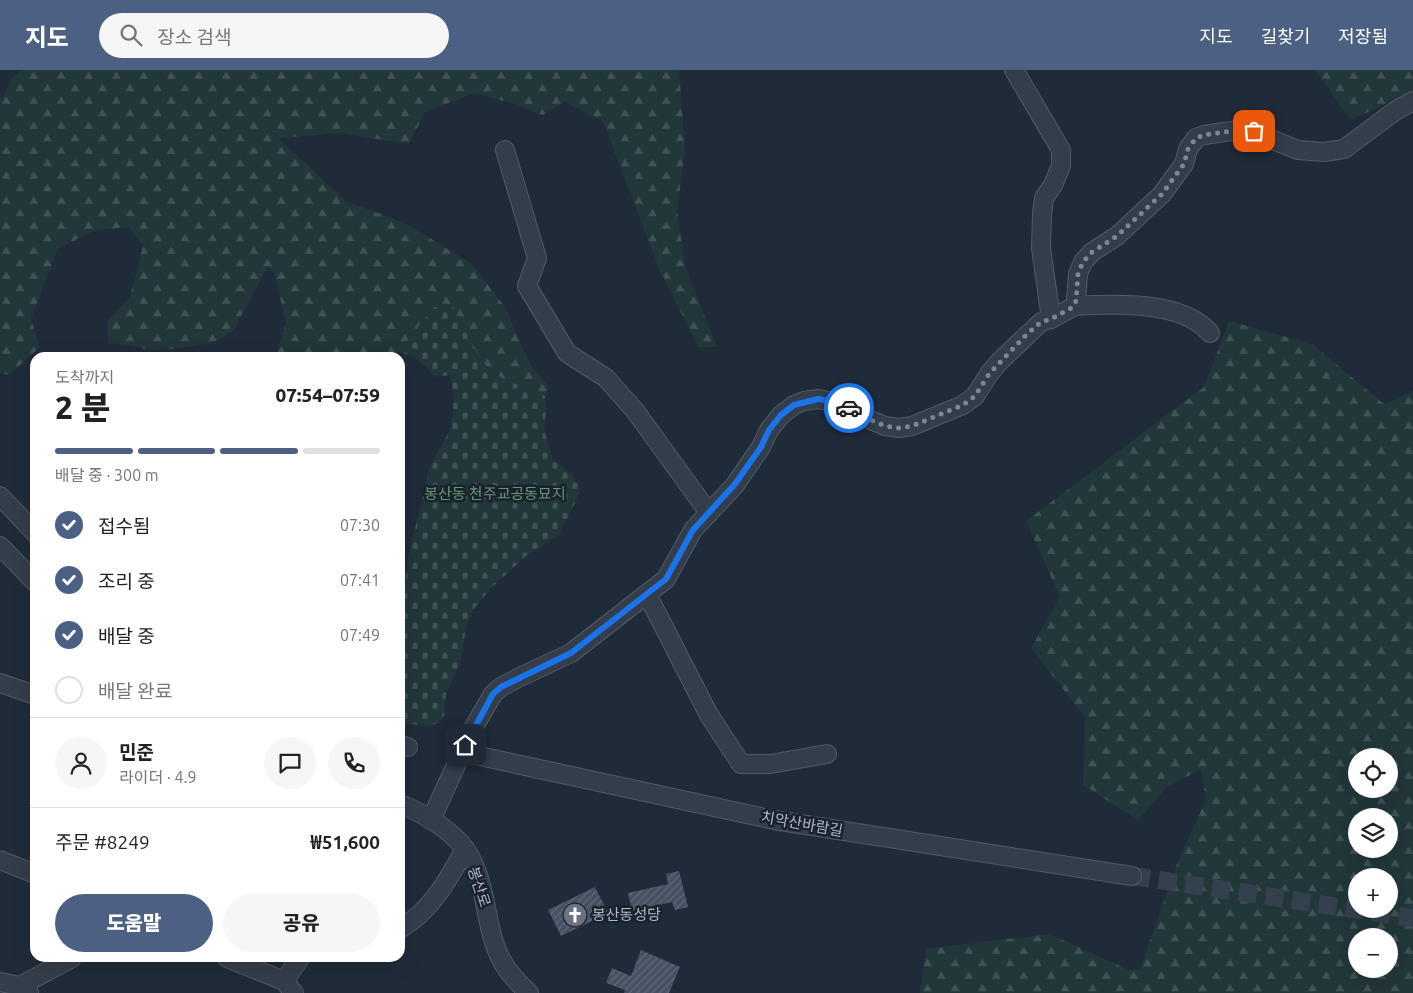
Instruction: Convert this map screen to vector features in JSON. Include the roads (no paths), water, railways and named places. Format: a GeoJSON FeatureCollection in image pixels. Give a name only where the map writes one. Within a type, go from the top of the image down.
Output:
{"type":"FeatureCollection","features":[{"type":"Feature","properties":{"kind":"street"},"geometry":{"type":"LineString","coordinates":[[1014,70],[1061,150],[1061,166],[1053,185],[1044,198],[1042,214],[1040,248],[1051,319]]}},
{"type":"Feature","properties":{"kind":"street"},"geometry":{"type":"LineString","coordinates":[[1074,306],[1078,274],[1083,262],[1092,252],[1117,236],[1162,194],[1184,164],[1188,149],[1196,138],[1204,135],[1246,129],[1298,150],[1324,152],[1344,149],[1413,101]]}},
{"type":"Feature","properties":{"kind":"street"},"geometry":{"type":"LineString","coordinates":[[505,150],[537,258],[526,286],[567,354],[606,378],[636,412],[709,513]]}},
{"type":"Feature","properties":{"kind":"street"},"geometry":{"type":"LineString","coordinates":[[431,820],[471,732],[493,694],[501,687],[518,678],[571,653],[666,579],[693,530],[735,484],[761,447],[769,430],[781,415],[794,405],[818,399],[826,400],[840,403],[885,426],[899,428],[912,426],[963,405],[975,396],[998,363],[1041,322],[1051,319],[1074,306],[1137,305],[1172,311],[1202,324],[1210,333]]}},
{"type":"Feature","properties":{"kind":"street"},"geometry":{"type":"LineString","coordinates":[[0,496],[30,528]]}},
{"type":"Feature","properties":{"kind":"street"},"geometry":{"type":"LineString","coordinates":[[0,546],[30,577]]}},
{"type":"Feature","properties":{"kind":"street"},"geometry":{"type":"LineString","coordinates":[[647,594],[709,715],[741,764],[770,764],[827,754]]}},
{"type":"Feature","properties":{"kind":"street"},"geometry":{"type":"LineString","coordinates":[[0,683],[30,693]]}},
{"type":"Feature","properties":{"kind":"street","name":"치악산바람길"},"geometry":{"type":"LineString","coordinates":[[475,755],[774,820],[1132,876]]}},
{"type":"Feature","properties":{"kind":"street","name":"봉산로"},"geometry":{"type":"LineString","coordinates":[[405,807],[431,820],[448,832],[465,849],[475,869],[493,937],[502,960],[513,977],[529,993]]}},
{"type":"Feature","properties":{"kind":"street"},"geometry":{"type":"LineString","coordinates":[[405,927],[427,909],[444,886],[465,849]]}},
{"type":"Feature","properties":{"kind":"street"},"geometry":{"type":"LineString","coordinates":[[0,860],[30,872]]}},
{"type":"Feature","properties":{"kind":"street"},"geometry":{"type":"LineString","coordinates":[[0,982],[26,990],[66,962]]}},
{"type":"Feature","properties":{"kind":"street"},"geometry":{"type":"LineString","coordinates":[[236,962],[289,987],[298,962]]}},
{"type":"Feature","properties":{"kind":"tunnel"},"geometry":{"type":"LineString","coordinates":[[1132,876],[1413,918]]}},
{"type":"Feature","properties":{"kind":"place","name":"봉산동성당"},"geometry":{"type":"Point","coordinates":[575,915]}},
{"type":"Feature","properties":{"kind":"park label","name":"봉산동 천주교공동묘지"},"geometry":{"type":"Point","coordinates":[495,494]}}]}
